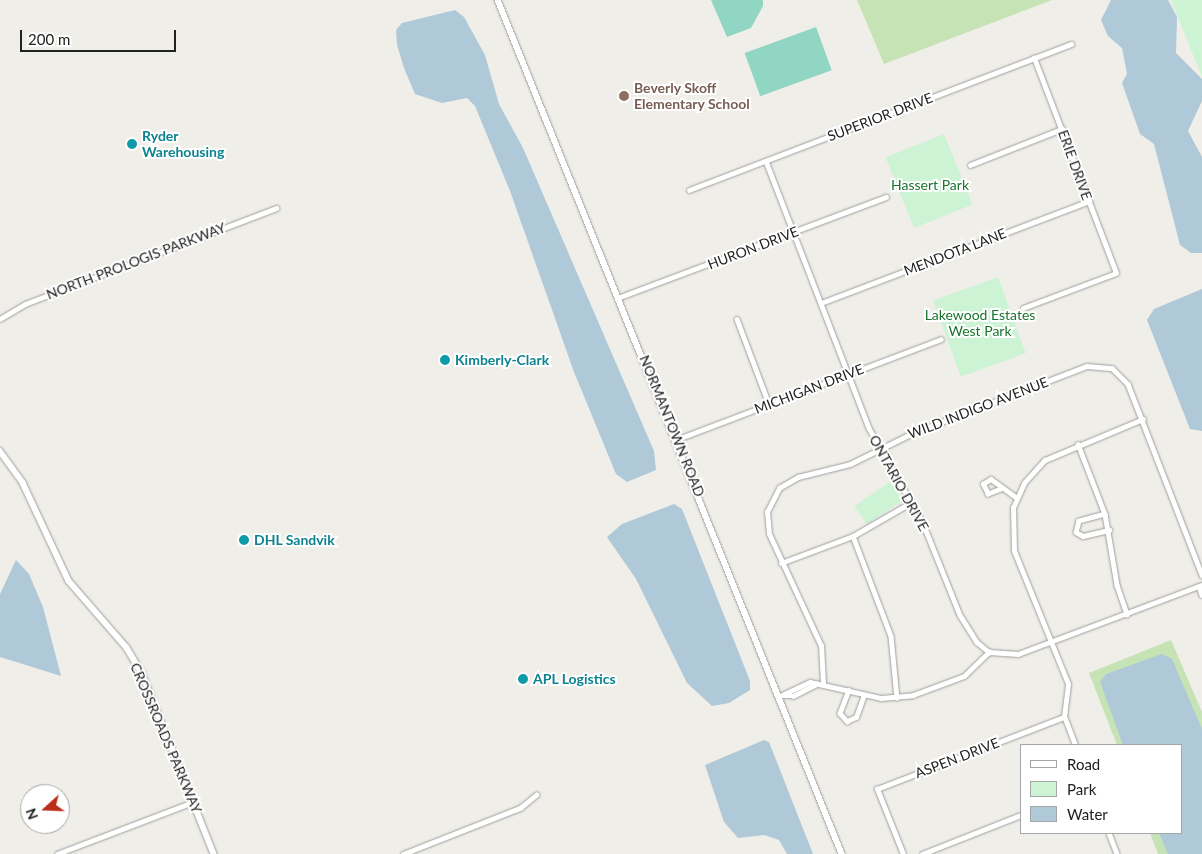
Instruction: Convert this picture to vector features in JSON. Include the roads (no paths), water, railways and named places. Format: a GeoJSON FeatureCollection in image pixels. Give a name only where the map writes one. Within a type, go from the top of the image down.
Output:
{"type":"FeatureCollection","features":[{"type":"Feature","properties":{"kind":"street","name":"NORMANTOWN ROAD"},"geometry":{"type":"LineString","coordinates":[[498,0],[678,439],[842,854]]}},
{"type":"Feature","properties":{"kind":"street","name":"SUPERIOR DRIVE"},"geometry":{"type":"LineString","coordinates":[[689,190],[1070,44]]}},
{"type":"Feature","properties":{"kind":"street","name":"ERIE DRIVE"},"geometry":{"type":"LineString","coordinates":[[1023,308],[1116,273],[1034,58]]}},
{"type":"Feature","properties":{"kind":"street"},"geometry":{"type":"LineString","coordinates":[[970,165],[1062,129]]}},
{"type":"Feature","properties":{"kind":"street","name":"ONTARIO DRIVE"},"geometry":{"type":"LineString","coordinates":[[766,161],[848,375],[880,450],[912,502],[968,631],[989,652]]}},
{"type":"Feature","properties":{"kind":"street","name":"HURON DRIVE"},"geometry":{"type":"LineString","coordinates":[[620,297],[886,197]]}},
{"type":"Feature","properties":{"kind":"street","name":"MENDOTA LANE"},"geometry":{"type":"LineString","coordinates":[[821,303],[1088,201]]}},
{"type":"Feature","properties":{"kind":"street","name":"NORTH PROLOGIS PARKWAY"},"geometry":{"type":"LineString","coordinates":[[0,319],[25,304],[276,208]]}},
{"type":"Feature","properties":{"kind":"street"},"geometry":{"type":"LineString","coordinates":[[737,319],[769,404]]}},
{"type":"Feature","properties":{"kind":"street","name":"MICHIGAN DRIVE"},"geometry":{"type":"LineString","coordinates":[[678,439],[941,339]]}},
{"type":"Feature","properties":{"kind":"street","name":"WILD INDIGO AVENUE"},"geometry":{"type":"LineString","coordinates":[[780,563],[769,534],[769,502],[779,488],[798,477],[850,464],[913,433],[1087,366],[1105,366],[1121,374],[1143,419],[1202,575]]}},
{"type":"Feature","properties":{"kind":"street"},"geometry":{"type":"LineString","coordinates":[[1075,744],[1064,717],[1068,684],[1053,643],[1014,551],[1011,521],[1016,496],[1034,469],[1078,444],[1143,419]]}},
{"type":"Feature","properties":{"kind":"street"},"geometry":{"type":"LineString","coordinates":[[1078,444],[1105,514],[1109,530],[1116,585],[1127,614]]}},
{"type":"Feature","properties":{"kind":"street","name":"CROSSROADS PARKWAY"},"geometry":{"type":"LineString","coordinates":[[0,451],[23,483],[69,581],[127,648],[142,673],[214,854]]}},
{"type":"Feature","properties":{"kind":"street"},"geometry":{"type":"LineString","coordinates":[[1001,489],[1016,496]]}},
{"type":"Feature","properties":{"kind":"street"},"geometry":{"type":"LineString","coordinates":[[820,683],[821,646],[780,563],[853,536],[912,502]]}},
{"type":"Feature","properties":{"kind":"street"},"geometry":{"type":"LineString","coordinates":[[1105,514],[1079,521],[1076,532],[1083,536],[1109,530]]}},
{"type":"Feature","properties":{"kind":"street"},"geometry":{"type":"LineString","coordinates":[[853,536],[891,636],[897,698]]}},
{"type":"Feature","properties":{"kind":"street"},"geometry":{"type":"LineString","coordinates":[[780,696],[810,682],[849,690],[864,696],[897,698],[964,676],[989,652],[1018,654],[1053,643],[1200,585],[1202,595]]}},
{"type":"Feature","properties":{"kind":"street"},"geometry":{"type":"LineString","coordinates":[[849,690],[840,713],[847,721],[856,717],[864,696]]}},
{"type":"Feature","properties":{"kind":"street","name":"ASPEN DRIVE"},"geometry":{"type":"LineString","coordinates":[[903,854],[877,789],[1064,717]]}},
{"type":"Feature","properties":{"kind":"street"},"geometry":{"type":"LineString","coordinates":[[403,854],[520,808],[536,795]]}},
{"type":"Feature","properties":{"kind":"street"},"geometry":{"type":"LineString","coordinates":[[57,854],[193,802]]}},
{"type":"Feature","properties":{"kind":"street"},"geometry":{"type":"LineString","coordinates":[[922,854],[1020,815]]}},
{"type":"Feature","properties":{"kind":"street"},"geometry":{"type":"LineString","coordinates":[[1109,834],[1117,854]]}},
{"type":"Feature","properties":{"kind":"water"},"geometry":{"type":"Polygon","coordinates":[[[1111,0],[1168,0],[1177,17],[1176,53],[1202,79],[1202,101],[1188,131],[1202,157],[1202,253],[1191,253],[1180,245],[1154,144],[1140,134],[1122,83],[1127,74],[1122,48],[1108,36],[1101,20],[1111,0]]]}},
{"type":"Feature","properties":{"kind":"water"},"geometry":{"type":"Polygon","coordinates":[[[455,10],[464,17],[485,55],[499,104],[523,148],[654,451],[656,470],[627,482],[616,474],[574,372],[510,191],[475,106],[467,98],[442,103],[415,94],[404,68],[397,45],[396,30],[402,23],[455,10]]]}},
{"type":"Feature","properties":{"kind":"water"},"geometry":{"type":"Polygon","coordinates":[[[1202,289],[1202,431],[1190,429],[1147,320],[1154,309],[1202,289]]]}},
{"type":"Feature","properties":{"kind":"water"},"geometry":{"type":"Polygon","coordinates":[[[674,504],[682,509],[750,681],[750,690],[729,703],[712,706],[687,683],[636,579],[607,537],[622,524],[674,504]]]}},
{"type":"Feature","properties":{"kind":"water"},"geometry":{"type":"Polygon","coordinates":[[[16,560],[29,574],[43,607],[61,676],[0,657],[0,594],[16,560]]]}},
{"type":"Feature","properties":{"kind":"water"},"geometry":{"type":"Polygon","coordinates":[[[1162,654],[1172,659],[1202,729],[1202,854],[1168,854],[1159,834],[1182,834],[1182,744],[1123,744],[1100,682],[1106,674],[1162,654]]]}},
{"type":"Feature","properties":{"kind":"water"},"geometry":{"type":"Polygon","coordinates":[[[764,740],[769,742],[813,854],[787,854],[779,840],[764,835],[738,838],[724,822],[705,765],[764,740]]]}},
{"type":"Feature","properties":{"kind":"place","name":"Beverly Skoff Elementary School"},"geometry":{"type":"Point","coordinates":[624,96]}},
{"type":"Feature","properties":{"kind":"place","name":"Ryder Warehousing"},"geometry":{"type":"Point","coordinates":[132,144]}},
{"type":"Feature","properties":{"kind":"place","name":"Kimberly-Clark"},"geometry":{"type":"Point","coordinates":[445,360]}},
{"type":"Feature","properties":{"kind":"place","name":"DHL Sandvik"},"geometry":{"type":"Point","coordinates":[244,540]}},
{"type":"Feature","properties":{"kind":"place","name":"APL Logistics"},"geometry":{"type":"Point","coordinates":[523,679]}},
{"type":"Feature","properties":{"kind":"park label","name":"Hassert Park"},"geometry":{"type":"Point","coordinates":[930,185]}},
{"type":"Feature","properties":{"kind":"park label","name":"Lakewood Estates West Park"},"geometry":{"type":"Point","coordinates":[980,324]}}]}
